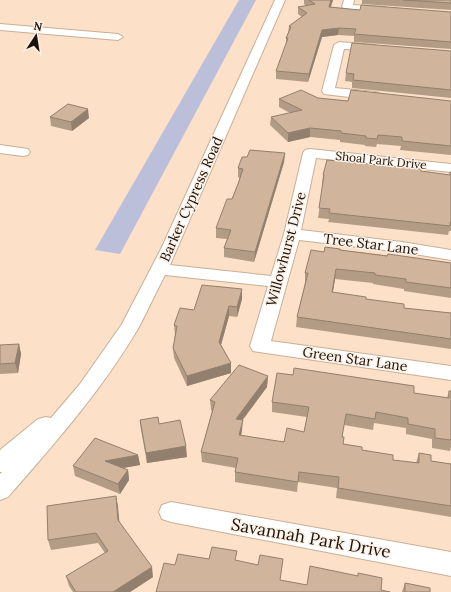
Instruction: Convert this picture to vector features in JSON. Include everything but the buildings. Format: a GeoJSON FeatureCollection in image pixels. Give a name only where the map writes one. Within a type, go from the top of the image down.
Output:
{"type":"FeatureCollection","features":[{"type":"Feature","properties":{"kind":"street","name":"Barker Cypress Road"},"geometry":{"type":"LineString","coordinates":[[0,490],[45,440],[87,389],[130,326],[159,269],[280,0]]}},
{"type":"Feature","properties":{"kind":"street"},"geometry":{"type":"LineString","coordinates":[[348,4],[395,11]]}},
{"type":"Feature","properties":{"kind":"street"},"geometry":{"type":"LineString","coordinates":[[0,27],[118,37]]}},
{"type":"Feature","properties":{"kind":"street"},"geometry":{"type":"LineString","coordinates":[[383,97],[328,91],[339,45],[384,49]]}},
{"type":"Feature","properties":{"kind":"street"},"geometry":{"type":"LineString","coordinates":[[0,149],[23,152]]}},
{"type":"Feature","properties":{"kind":"street","name":"Shoal Park Drive"},"geometry":{"type":"LineString","coordinates":[[310,153],[451,168]]}},
{"type":"Feature","properties":{"kind":"street","name":"Willowhurst Drive"},"geometry":{"type":"LineString","coordinates":[[260,346],[292,234],[310,153]]}},
{"type":"Feature","properties":{"kind":"street","name":"Tree Star Lane"},"geometry":{"type":"LineString","coordinates":[[292,234],[402,247],[451,255]]}},
{"type":"Feature","properties":{"kind":"street"},"geometry":{"type":"LineString","coordinates":[[159,269],[278,282]]}},
{"type":"Feature","properties":{"kind":"street","name":"Green Star Lane"},"geometry":{"type":"LineString","coordinates":[[260,346],[451,373]]}},
{"type":"Feature","properties":{"kind":"street","name":"Barker Cypress Road"},"geometry":{"type":"LineString","coordinates":[[0,463],[87,389]]}},
{"type":"Feature","properties":{"kind":"street","name":"Savannah Park Drive"},"geometry":{"type":"LineString","coordinates":[[171,512],[451,564]]}},
{"type":"Feature","properties":{"kind":"shaded area"},"geometry":{"type":"Polygon","coordinates":[[[239,0],[256,0],[120,254],[95,250],[239,0]]]}}]}
